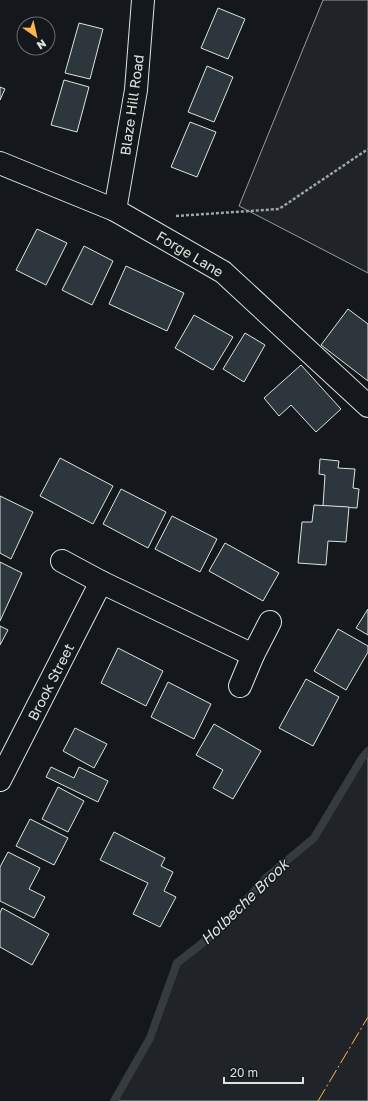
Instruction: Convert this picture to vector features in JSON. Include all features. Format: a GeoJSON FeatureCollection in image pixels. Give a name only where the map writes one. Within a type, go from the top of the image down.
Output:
{"type":"FeatureCollection","features":[{"type":"Feature","properties":{"kind":"street","name":"Blaze Hill Road"},"geometry":{"type":"LineString","coordinates":[[115,210],[136,90],[143,0]]}},
{"type":"Feature","properties":{"kind":"street","name":"Forge Lane"},"geometry":{"type":"LineString","coordinates":[[0,163],[115,210],[223,272],[368,406]]}},
{"type":"Feature","properties":{"kind":"street"},"geometry":{"type":"LineString","coordinates":[[62,561],[101,582],[253,655]]}},
{"type":"Feature","properties":{"kind":"street","name":"Brook Street"},"geometry":{"type":"LineString","coordinates":[[0,780],[101,582]]}},
{"type":"Feature","properties":{"kind":"street"},"geometry":{"type":"LineString","coordinates":[[240,686],[253,655],[270,622]]}},
{"type":"Feature","properties":{"kind":"path"},"geometry":{"type":"LineString","coordinates":[[170,217],[279,209],[368,149]]}},
{"type":"Feature","properties":{"kind":"shaded area"},"geometry":{"type":"Polygon","coordinates":[[[323,0],[368,0],[368,273],[239,206],[323,0]]]}},
{"type":"Feature","properties":{"kind":"shaded area"},"geometry":{"type":"Polygon","coordinates":[[[368,751],[368,1101],[114,1101],[150,1038],[177,963],[219,930],[267,877],[314,838],[362,758],[368,751]]]}},
{"type":"Feature","properties":{"kind":"building"},"geometry":{"type":"Polygon","coordinates":[[[218,8],[245,19],[228,59],[201,48],[218,8]]]}},
{"type":"Feature","properties":{"kind":"building"},"geometry":{"type":"Polygon","coordinates":[[[79,23],[103,29],[90,79],[65,73],[79,23]]]}},
{"type":"Feature","properties":{"kind":"building"},"geometry":{"type":"Polygon","coordinates":[[[207,66],[233,77],[214,122],[188,112],[207,66]]]}},
{"type":"Feature","properties":{"kind":"building"},"geometry":{"type":"Polygon","coordinates":[[[64,80],[89,87],[77,132],[51,125],[64,80]]]}},
{"type":"Feature","properties":{"kind":"building"},"geometry":{"type":"Polygon","coordinates":[[[0,87],[5,89],[0,100],[0,87]]]}},
{"type":"Feature","properties":{"kind":"building"},"geometry":{"type":"Polygon","coordinates":[[[190,122],[216,132],[197,177],[171,167],[190,122]]]}},
{"type":"Feature","properties":{"kind":"building"},"geometry":{"type":"Polygon","coordinates":[[[37,229],[67,243],[46,285],[16,270],[37,229]]]}},
{"type":"Feature","properties":{"kind":"building"},"geometry":{"type":"Polygon","coordinates":[[[84,246],[113,261],[92,305],[62,290],[84,246]]]}},
{"type":"Feature","properties":{"kind":"building"},"geometry":{"type":"Polygon","coordinates":[[[126,266],[184,293],[167,331],[109,304],[126,266]]]}},
{"type":"Feature","properties":{"kind":"building"},"geometry":{"type":"Polygon","coordinates":[[[348,309],[368,324],[368,381],[321,345],[348,309]]]}},
{"type":"Feature","properties":{"kind":"building"},"geometry":{"type":"Polygon","coordinates":[[[194,315],[233,337],[213,370],[175,348],[194,315]]]}},
{"type":"Feature","properties":{"kind":"building"},"geometry":{"type":"Polygon","coordinates":[[[245,333],[265,345],[244,382],[223,369],[245,333]]]}},
{"type":"Feature","properties":{"kind":"building"},"geometry":{"type":"Polygon","coordinates":[[[301,365],[341,409],[316,432],[291,405],[279,416],[264,398],[301,365]]]}},
{"type":"Feature","properties":{"kind":"building"},"geometry":{"type":"Polygon","coordinates":[[[60,458],[113,486],[93,524],[40,496],[60,458]]]}},
{"type":"Feature","properties":{"kind":"building"},"geometry":{"type":"Polygon","coordinates":[[[320,459],[339,461],[338,468],[355,469],[353,488],[359,489],[357,508],[323,506],[325,475],[319,474],[320,459]]]}},
{"type":"Feature","properties":{"kind":"building"},"geometry":{"type":"Polygon","coordinates":[[[121,489],[166,512],[148,548],[103,524],[121,489]]]}},
{"type":"Feature","properties":{"kind":"building"},"geometry":{"type":"Polygon","coordinates":[[[0,496],[33,512],[11,559],[0,553],[0,496]]]}},
{"type":"Feature","properties":{"kind":"building"},"geometry":{"type":"Polygon","coordinates":[[[314,505],[349,507],[346,542],[328,541],[326,565],[298,563],[302,522],[312,522],[314,505]]]}},
{"type":"Feature","properties":{"kind":"building"},"geometry":{"type":"Polygon","coordinates":[[[172,516],[217,539],[200,572],[155,549],[172,516]]]}},
{"type":"Feature","properties":{"kind":"building"},"geometry":{"type":"Polygon","coordinates":[[[225,543],[279,573],[263,601],[209,571],[225,543]]]}},
{"type":"Feature","properties":{"kind":"building"},"geometry":{"type":"Polygon","coordinates":[[[0,562],[22,573],[0,621],[0,562]]]}},
{"type":"Feature","properties":{"kind":"building"},"geometry":{"type":"Polygon","coordinates":[[[368,609],[368,635],[356,628],[368,609]]]}},
{"type":"Feature","properties":{"kind":"building"},"geometry":{"type":"Polygon","coordinates":[[[0,626],[8,630],[0,645],[0,626]]]}},
{"type":"Feature","properties":{"kind":"building"},"geometry":{"type":"Polygon","coordinates":[[[338,629],[368,646],[368,652],[346,690],[314,671],[338,629]]]}},
{"type":"Feature","properties":{"kind":"building"},"geometry":{"type":"Polygon","coordinates":[[[118,648],[163,671],[146,706],[101,683],[118,648]]]}},
{"type":"Feature","properties":{"kind":"building"},"geometry":{"type":"Polygon","coordinates":[[[306,679],[339,697],[313,746],[279,728],[306,679]]]}},
{"type":"Feature","properties":{"kind":"building"},"geometry":{"type":"Polygon","coordinates":[[[168,682],[211,704],[194,739],[151,717],[168,682]]]}},
{"type":"Feature","properties":{"kind":"building"},"geometry":{"type":"Polygon","coordinates":[[[214,724],[261,751],[233,799],[213,788],[223,770],[196,755],[214,724]]]}},
{"type":"Feature","properties":{"kind":"building"},"geometry":{"type":"Polygon","coordinates":[[[75,728],[107,744],[94,768],[63,751],[75,728]]]}},
{"type":"Feature","properties":{"kind":"building"},"geometry":{"type":"Polygon","coordinates":[[[51,767],[74,778],[79,767],[108,781],[98,802],[46,777],[51,767]]]}},
{"type":"Feature","properties":{"kind":"building"},"geometry":{"type":"Polygon","coordinates":[[[58,787],[84,801],[68,832],[42,819],[58,787]]]}},
{"type":"Feature","properties":{"kind":"building"},"geometry":{"type":"Polygon","coordinates":[[[30,819],[68,838],[54,865],[16,846],[30,819]]]}},
{"type":"Feature","properties":{"kind":"building"},"geometry":{"type":"Polygon","coordinates":[[[114,832],[165,858],[161,866],[173,872],[164,891],[176,897],[160,927],[133,914],[148,883],[100,860],[114,832]]]}},
{"type":"Feature","properties":{"kind":"building"},"geometry":{"type":"Polygon","coordinates":[[[8,852],[40,868],[29,889],[45,897],[34,918],[0,901],[0,867],[8,852]]]}},
{"type":"Feature","properties":{"kind":"building"},"geometry":{"type":"Polygon","coordinates":[[[2,908],[49,934],[32,965],[0,947],[0,913],[2,908]]]}},
{"type":"Feature","properties":{"kind":"waterway","name":"Holbeche Brook"},"geometry":{"type":"LineString","coordinates":[[114,1101],[150,1038],[177,963],[219,930],[267,877],[314,838],[362,758],[368,751]]}},
{"type":"Feature","properties":{"kind":"power"},"geometry":{"type":"LineString","coordinates":[[318,1101],[368,1017]]}}]}
